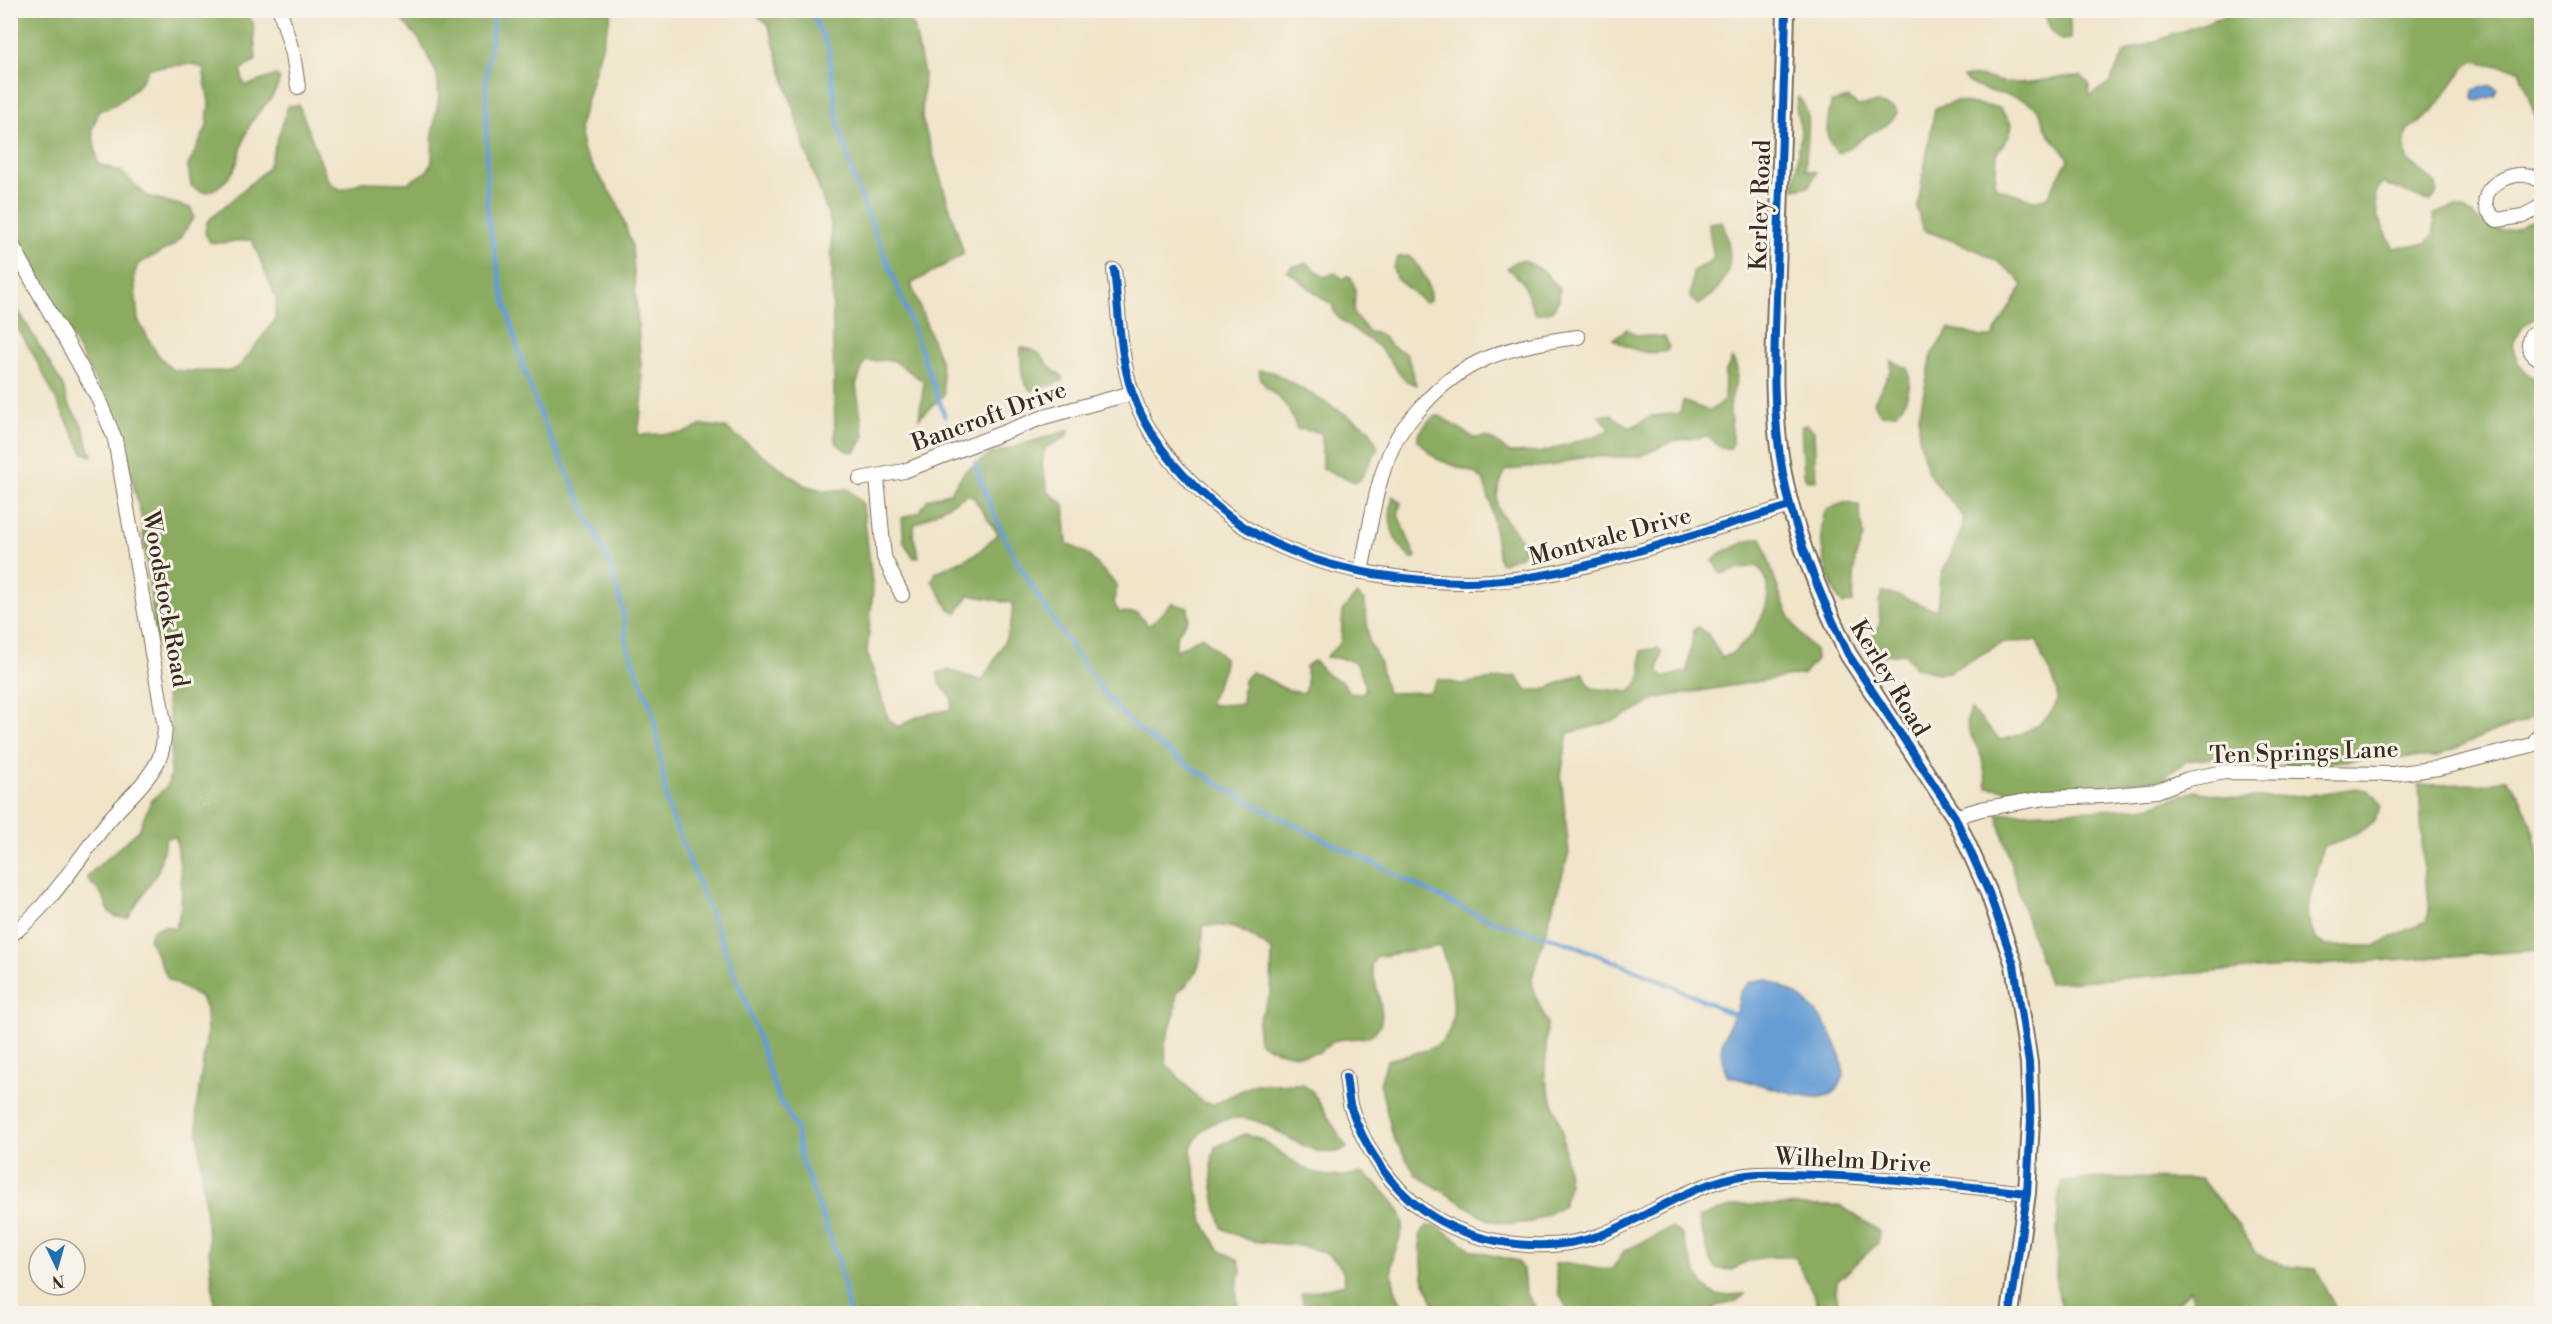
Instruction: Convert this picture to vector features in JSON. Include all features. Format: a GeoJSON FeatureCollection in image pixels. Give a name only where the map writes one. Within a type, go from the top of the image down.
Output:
{"type":"FeatureCollection","features":[{"type":"Feature","properties":{"kind":"street"},"geometry":{"type":"LineString","coordinates":[[280,10],[293,54],[298,87]]}},
{"type":"Feature","properties":{"kind":"street","name":"Kerley Road"},"geometry":{"type":"LineString","coordinates":[[1786,10],[1774,359],[1777,440],[1790,506],[1816,583],[1848,654],[1955,817],[1974,855],[2002,927],[2021,1002],[2031,1092],[2027,1192],[2010,1314]]}},
{"type":"Feature","properties":{"kind":"street"},"geometry":{"type":"LineString","coordinates":[[2541,183],[2528,175],[2518,176],[2492,184],[2487,192],[2489,214],[2497,220],[2523,216],[2541,206]]}},
{"type":"Feature","properties":{"kind":"street","name":"Woodstock Road"},"geometry":{"type":"LineString","coordinates":[[10,241],[97,396],[115,439],[165,728],[159,759],[149,774],[96,837],[62,885],[37,914],[10,936]]}},
{"type":"Feature","properties":{"kind":"street","name":"Montvale Drive"},"geometry":{"type":"LineString","coordinates":[[1114,270],[1132,393],[1162,449],[1180,473],[1222,511],[1275,545],[1302,555],[1361,572],[1449,582],[1524,578],[1589,566],[1790,506]]}},
{"type":"Feature","properties":{"kind":"street"},"geometry":{"type":"LineString","coordinates":[[2541,329],[2531,335],[2528,345],[2532,354],[2541,360]]}},
{"type":"Feature","properties":{"kind":"street"},"geometry":{"type":"LineString","coordinates":[[1361,572],[1383,474],[1394,443],[1427,400],[1445,383],[1488,356],[1536,342],[1578,337]]}},
{"type":"Feature","properties":{"kind":"street","name":"Bancroft Drive"},"geometry":{"type":"LineString","coordinates":[[860,479],[904,471],[1044,417],[1132,393]]}},
{"type":"Feature","properties":{"kind":"street"},"geometry":{"type":"LineString","coordinates":[[877,477],[884,557],[902,594]]}},
{"type":"Feature","properties":{"kind":"street","name":"Ten Springs Lane"},"geometry":{"type":"LineString","coordinates":[[1955,817],[1981,809],[2044,798],[2157,791],[2188,779],[2225,772],[2393,774],[2439,768],[2532,745],[2541,731]]}},
{"type":"Feature","properties":{"kind":"street","name":"Wilhelm Drive"},"geometry":{"type":"LineString","coordinates":[[1346,1077],[1350,1105],[1360,1131],[1374,1155],[1402,1192],[1424,1211],[1448,1224],[1500,1242],[1543,1245],[1573,1242],[1600,1235],[1697,1187],[1749,1174],[1846,1176],[2027,1192]]}},
{"type":"Feature","properties":{"kind":"green space"},"geometry":{"type":"Polygon","coordinates":[[[862,10],[879,16],[889,11],[900,11],[914,26],[924,74],[922,119],[964,254],[911,284],[941,363],[944,395],[919,418],[924,382],[893,360],[865,361],[856,385],[864,436],[856,451],[849,452],[835,441],[831,224],[803,142],[768,24],[751,11],[862,10]]]}},
{"type":"Feature","properties":{"kind":"green space"},"geometry":{"type":"Polygon","coordinates":[[[10,11],[244,11],[253,22],[256,60],[241,70],[243,82],[246,86],[276,75],[280,79],[270,100],[250,125],[231,174],[216,188],[203,192],[191,186],[188,166],[207,126],[209,103],[203,68],[193,64],[149,68],[141,82],[128,95],[99,111],[92,130],[98,164],[120,171],[147,196],[191,208],[194,217],[176,244],[138,264],[134,275],[138,320],[156,352],[171,369],[230,371],[240,366],[275,320],[276,298],[252,240],[210,242],[205,233],[207,222],[268,168],[288,106],[299,105],[326,176],[332,185],[342,190],[362,182],[408,183],[427,171],[432,162],[433,129],[439,97],[437,75],[419,39],[396,14],[397,11],[612,11],[579,127],[582,151],[618,204],[632,246],[643,394],[638,435],[684,433],[703,425],[726,428],[804,485],[825,491],[848,489],[863,504],[873,590],[867,652],[889,720],[898,727],[919,716],[951,709],[952,698],[939,683],[937,673],[948,670],[982,681],[1008,634],[1012,614],[1012,603],[969,595],[957,613],[949,609],[932,581],[936,572],[976,554],[998,534],[973,497],[968,494],[915,524],[913,535],[919,557],[914,558],[904,543],[902,518],[919,512],[928,499],[950,493],[965,471],[991,454],[1069,430],[1068,436],[1045,448],[1042,464],[1048,492],[1064,504],[1067,543],[1087,554],[1117,585],[1114,603],[1119,612],[1137,613],[1149,626],[1172,603],[1188,608],[1189,618],[1176,636],[1176,651],[1202,636],[1224,658],[1224,668],[1209,703],[1214,705],[1242,704],[1244,680],[1251,672],[1288,690],[1303,693],[1307,684],[1306,666],[1314,661],[1329,676],[1344,683],[1349,693],[1361,694],[1365,690],[1359,667],[1344,659],[1326,657],[1341,642],[1343,610],[1357,594],[1365,602],[1369,642],[1379,660],[1387,693],[1430,692],[1438,679],[1460,684],[1516,676],[1527,690],[1543,690],[1583,673],[1591,688],[1630,692],[1641,678],[1641,651],[1658,648],[1662,653],[1658,669],[1663,678],[1687,671],[1694,630],[1698,627],[1708,634],[1722,658],[1732,653],[1749,638],[1756,629],[1765,608],[1768,597],[1767,581],[1757,565],[1721,574],[1713,561],[1720,553],[1756,538],[1762,538],[1781,599],[1795,627],[1815,650],[1816,660],[1804,674],[1657,698],[1625,716],[1568,733],[1561,776],[1569,853],[1532,978],[1534,992],[1547,1023],[1545,1078],[1562,1130],[1569,1186],[1562,1207],[1531,1222],[1510,1224],[1489,1220],[1416,1175],[1393,1137],[1380,1084],[1387,1060],[1436,1046],[1447,1034],[1452,1023],[1451,982],[1440,946],[1376,957],[1371,966],[1382,1013],[1380,1025],[1371,1035],[1341,1039],[1316,1053],[1293,1054],[1270,1048],[1258,1041],[1258,1022],[1271,993],[1272,951],[1240,930],[1214,925],[1203,926],[1201,954],[1196,971],[1192,979],[1177,992],[1175,1012],[1165,1043],[1166,1064],[1202,1102],[1214,1104],[1255,1084],[1302,1084],[1312,1091],[1347,1148],[1334,1152],[1321,1152],[1308,1148],[1256,1121],[1241,1118],[1213,1124],[1196,1138],[1191,1149],[1203,1222],[1220,1251],[1239,1260],[1241,1270],[1236,1290],[1239,1313],[215,1313],[196,1110],[207,1034],[206,1010],[202,999],[168,979],[149,939],[153,929],[165,926],[175,929],[179,917],[182,883],[176,837],[166,838],[158,871],[128,918],[113,916],[110,913],[103,896],[87,876],[139,830],[151,801],[167,786],[170,777],[172,731],[156,639],[141,515],[117,421],[11,225],[10,11]]]}},
{"type":"Feature","properties":{"kind":"green space"},"geometry":{"type":"Polygon","coordinates":[[[2043,11],[2069,11],[2071,39],[2061,40],[2051,30],[2043,11]]]}},
{"type":"Feature","properties":{"kind":"green space"},"geometry":{"type":"Polygon","coordinates":[[[2238,11],[2541,11],[2541,163],[2536,118],[2519,70],[2474,61],[2464,68],[2434,110],[2409,129],[2404,140],[2407,160],[2434,181],[2438,192],[2431,201],[2383,183],[2375,192],[2377,216],[2394,248],[2425,243],[2434,235],[2433,215],[2447,209],[2464,209],[2481,223],[2501,230],[2541,219],[2541,313],[2523,326],[2512,345],[2518,364],[2535,380],[2541,403],[2541,708],[2524,722],[2485,735],[2436,757],[2391,757],[2288,766],[2277,761],[2212,758],[2187,761],[2162,779],[2029,793],[1987,787],[1980,753],[1969,731],[1968,715],[1971,709],[2000,740],[2031,729],[2051,713],[2057,700],[2056,688],[2036,641],[2004,642],[1949,672],[1938,673],[1916,668],[1904,653],[1883,655],[1873,651],[1870,641],[1880,623],[1879,602],[1882,592],[1937,610],[1940,578],[1963,527],[1963,516],[1928,473],[1919,438],[1919,416],[1932,354],[1949,328],[1981,337],[1992,337],[2023,285],[2013,274],[1990,257],[1923,230],[1917,209],[1935,108],[1956,101],[2000,108],[2012,125],[2009,136],[1997,153],[1995,187],[2037,201],[2047,197],[2068,160],[2064,152],[2049,134],[2040,112],[2034,106],[2016,98],[1979,88],[1963,77],[1979,76],[2014,83],[2081,76],[2089,84],[2090,96],[2110,82],[2125,52],[2238,11]]]}},
{"type":"Feature","properties":{"kind":"green space"},"geometry":{"type":"Polygon","coordinates":[[[1798,97],[1804,104],[1808,121],[1806,170],[1817,172],[1809,186],[1794,189],[1801,131],[1796,107],[1798,97]]]}},
{"type":"Feature","properties":{"kind":"green space"},"geometry":{"type":"Polygon","coordinates":[[[1849,98],[1857,106],[1877,103],[1895,108],[1897,113],[1884,127],[1839,153],[1833,148],[1827,130],[1831,102],[1849,98]]]}},
{"type":"Feature","properties":{"kind":"green space"},"geometry":{"type":"Polygon","coordinates":[[[1722,221],[1729,247],[1728,268],[1719,287],[1699,305],[1690,297],[1693,271],[1714,259],[1708,223],[1722,221]]]}},
{"type":"Feature","properties":{"kind":"green space"},"geometry":{"type":"Polygon","coordinates":[[[1409,256],[1424,277],[1429,288],[1430,301],[1425,303],[1396,278],[1393,267],[1398,257],[1409,256]]]}},
{"type":"Feature","properties":{"kind":"green space"},"geometry":{"type":"Polygon","coordinates":[[[1523,260],[1544,271],[1560,290],[1559,300],[1552,311],[1535,314],[1522,281],[1507,268],[1516,261],[1523,260]]]}},
{"type":"Feature","properties":{"kind":"green space"},"geometry":{"type":"Polygon","coordinates":[[[1307,263],[1324,277],[1335,273],[1345,280],[1346,276],[1351,277],[1355,288],[1354,315],[1369,332],[1380,334],[1391,346],[1407,354],[1416,385],[1406,381],[1379,347],[1343,322],[1335,314],[1332,304],[1287,271],[1291,267],[1307,263]]]}},
{"type":"Feature","properties":{"kind":"green space"},"geometry":{"type":"Polygon","coordinates":[[[10,296],[63,386],[67,402],[82,425],[92,456],[83,453],[32,352],[11,317],[10,296]]]}},
{"type":"Feature","properties":{"kind":"green space"},"geometry":{"type":"Polygon","coordinates":[[[1627,329],[1636,335],[1665,337],[1669,347],[1667,351],[1646,352],[1632,349],[1613,339],[1627,329]]]}},
{"type":"Feature","properties":{"kind":"green space"},"geometry":{"type":"Polygon","coordinates":[[[1021,348],[1029,349],[1040,355],[1055,372],[1061,375],[1063,381],[1032,391],[1023,377],[1021,348]]]}},
{"type":"Feature","properties":{"kind":"green space"},"geometry":{"type":"Polygon","coordinates":[[[1732,359],[1736,365],[1737,377],[1730,403],[1733,438],[1731,448],[1721,448],[1708,436],[1673,441],[1639,457],[1581,457],[1557,465],[1506,470],[1499,486],[1498,508],[1520,538],[1525,550],[1522,555],[1503,563],[1499,561],[1491,505],[1483,479],[1474,473],[1437,459],[1418,441],[1418,436],[1427,423],[1436,416],[1440,416],[1474,438],[1486,437],[1510,453],[1542,452],[1608,432],[1609,427],[1598,415],[1611,415],[1630,428],[1652,416],[1680,413],[1683,401],[1709,411],[1724,401],[1725,373],[1732,359]]]}},
{"type":"Feature","properties":{"kind":"green space"},"geometry":{"type":"Polygon","coordinates":[[[1891,361],[1908,368],[1910,380],[1908,392],[1897,413],[1881,415],[1874,402],[1891,370],[1891,361]]]}},
{"type":"Feature","properties":{"kind":"green space"},"geometry":{"type":"Polygon","coordinates":[[[1259,370],[1273,372],[1369,428],[1378,448],[1360,480],[1355,482],[1323,469],[1320,432],[1297,429],[1287,407],[1266,386],[1259,370]]]}},
{"type":"Feature","properties":{"kind":"green space"},"geometry":{"type":"Polygon","coordinates":[[[1806,424],[1814,431],[1816,481],[1806,479],[1804,474],[1801,427],[1806,424]]]}},
{"type":"Feature","properties":{"kind":"green space"},"geometry":{"type":"Polygon","coordinates":[[[1393,496],[1401,503],[1398,515],[1416,557],[1411,559],[1399,545],[1392,531],[1390,515],[1393,496]]]}},
{"type":"Feature","properties":{"kind":"green space"},"geometry":{"type":"Polygon","coordinates":[[[1847,502],[1859,505],[1863,537],[1855,559],[1853,602],[1843,605],[1827,572],[1822,532],[1826,509],[1847,502]]]}},
{"type":"Feature","properties":{"kind":"green space"},"geometry":{"type":"Polygon","coordinates":[[[2507,778],[2519,797],[2535,838],[2541,882],[2541,950],[2049,983],[2026,918],[1997,814],[2142,808],[2195,791],[2239,799],[2311,795],[2356,788],[2367,790],[2376,796],[2381,806],[2377,815],[2372,823],[2358,834],[2323,846],[2306,913],[2315,939],[2327,946],[2374,946],[2426,921],[2428,915],[2429,903],[2424,875],[2419,785],[2487,784],[2507,778]]]}},
{"type":"Feature","properties":{"kind":"green space"},"geometry":{"type":"Polygon","coordinates":[[[1245,1134],[1260,1139],[1305,1169],[1324,1176],[1348,1176],[1362,1173],[1388,1196],[1399,1212],[1403,1225],[1392,1272],[1396,1290],[1406,1313],[1306,1313],[1301,1294],[1345,1284],[1342,1270],[1334,1259],[1310,1248],[1253,1241],[1222,1228],[1212,1177],[1215,1147],[1245,1134]]]}},
{"type":"Feature","properties":{"kind":"green space"},"geometry":{"type":"Polygon","coordinates":[[[2094,1178],[2201,1179],[2240,1227],[2256,1254],[2286,1266],[2316,1269],[2335,1307],[2314,1314],[2198,1313],[2190,1290],[2169,1313],[2063,1313],[2056,1284],[2058,1199],[2062,1183],[2094,1178]]]}},
{"type":"Feature","properties":{"kind":"green space"},"geometry":{"type":"Polygon","coordinates":[[[1738,1205],[1841,1206],[1879,1231],[1878,1243],[1837,1282],[1836,1293],[1841,1313],[1817,1313],[1817,1301],[1795,1257],[1754,1259],[1733,1270],[1717,1269],[1710,1260],[1698,1217],[1738,1205]]]}},
{"type":"Feature","properties":{"kind":"green space"},"geometry":{"type":"Polygon","coordinates":[[[1427,1226],[1437,1226],[1474,1251],[1517,1261],[1523,1270],[1525,1292],[1540,1313],[1437,1313],[1423,1277],[1420,1234],[1427,1226]]]}},
{"type":"Feature","properties":{"kind":"green space"},"geometry":{"type":"Polygon","coordinates":[[[1671,1228],[1682,1235],[1695,1269],[1711,1292],[1717,1295],[1745,1294],[1737,1301],[1713,1307],[1715,1313],[1570,1313],[1559,1294],[1555,1264],[1570,1263],[1597,1269],[1612,1269],[1624,1251],[1671,1228]]]}},
{"type":"Feature","properties":{"kind":"water"},"geometry":{"type":"Polygon","coordinates":[[[2490,85],[2497,89],[2494,96],[2477,101],[2473,99],[2473,90],[2490,85]]]}},
{"type":"Feature","properties":{"kind":"water"},"geometry":{"type":"Polygon","coordinates":[[[1766,979],[1802,999],[1820,1017],[1828,1029],[1835,1042],[1843,1070],[1841,1082],[1834,1091],[1821,1097],[1814,1097],[1790,1093],[1728,1076],[1721,1051],[1740,992],[1750,982],[1766,979]]]}},
{"type":"Feature","properties":{"kind":"waterway"},"geometry":{"type":"LineString","coordinates":[[495,10],[486,78],[487,214],[503,294],[523,367],[542,419],[609,562],[623,611],[626,643],[653,713],[668,807],[747,1005],[778,1097],[796,1128],[800,1156],[839,1262],[849,1314]]}},
{"type":"Feature","properties":{"kind":"waterway"},"geometry":{"type":"LineString","coordinates":[[810,10],[828,47],[838,123],[856,185],[905,306],[945,417]]}},
{"type":"Feature","properties":{"kind":"waterway"},"geometry":{"type":"LineString","coordinates":[[975,463],[993,512],[1015,558],[1055,623],[1108,698],[1135,726],[1160,746],[1187,765],[1247,800],[1457,906],[1498,923],[1562,941],[1593,953],[1675,987],[1735,1016]]}},
{"type":"Feature","properties":{"kind":"cycle path"},"geometry":{"type":"LineString","coordinates":[[1786,10],[1774,372],[1776,423],[1783,474],[1802,544],[1828,611],[1848,654],[1955,817],[1989,893],[2014,965],[2029,1063],[2031,1121],[2027,1193],[2010,1314]]}},
{"type":"Feature","properties":{"kind":"cycle path"},"geometry":{"type":"LineString","coordinates":[[1114,270],[1122,347],[1128,377],[1138,408],[1155,439],[1189,480],[1231,518],[1269,541],[1309,558],[1352,570],[1418,580],[1476,582],[1513,579],[1556,573],[1597,563],[1790,506]]}},
{"type":"Feature","properties":{"kind":"cycle path"},"geometry":{"type":"LineString","coordinates":[[1346,1077],[1349,1101],[1363,1137],[1389,1178],[1400,1190],[1411,1201],[1442,1222],[1486,1239],[1509,1243],[1556,1244],[1601,1235],[1690,1192],[1727,1179],[1756,1174],[1871,1178],[2027,1193]]}}]}
